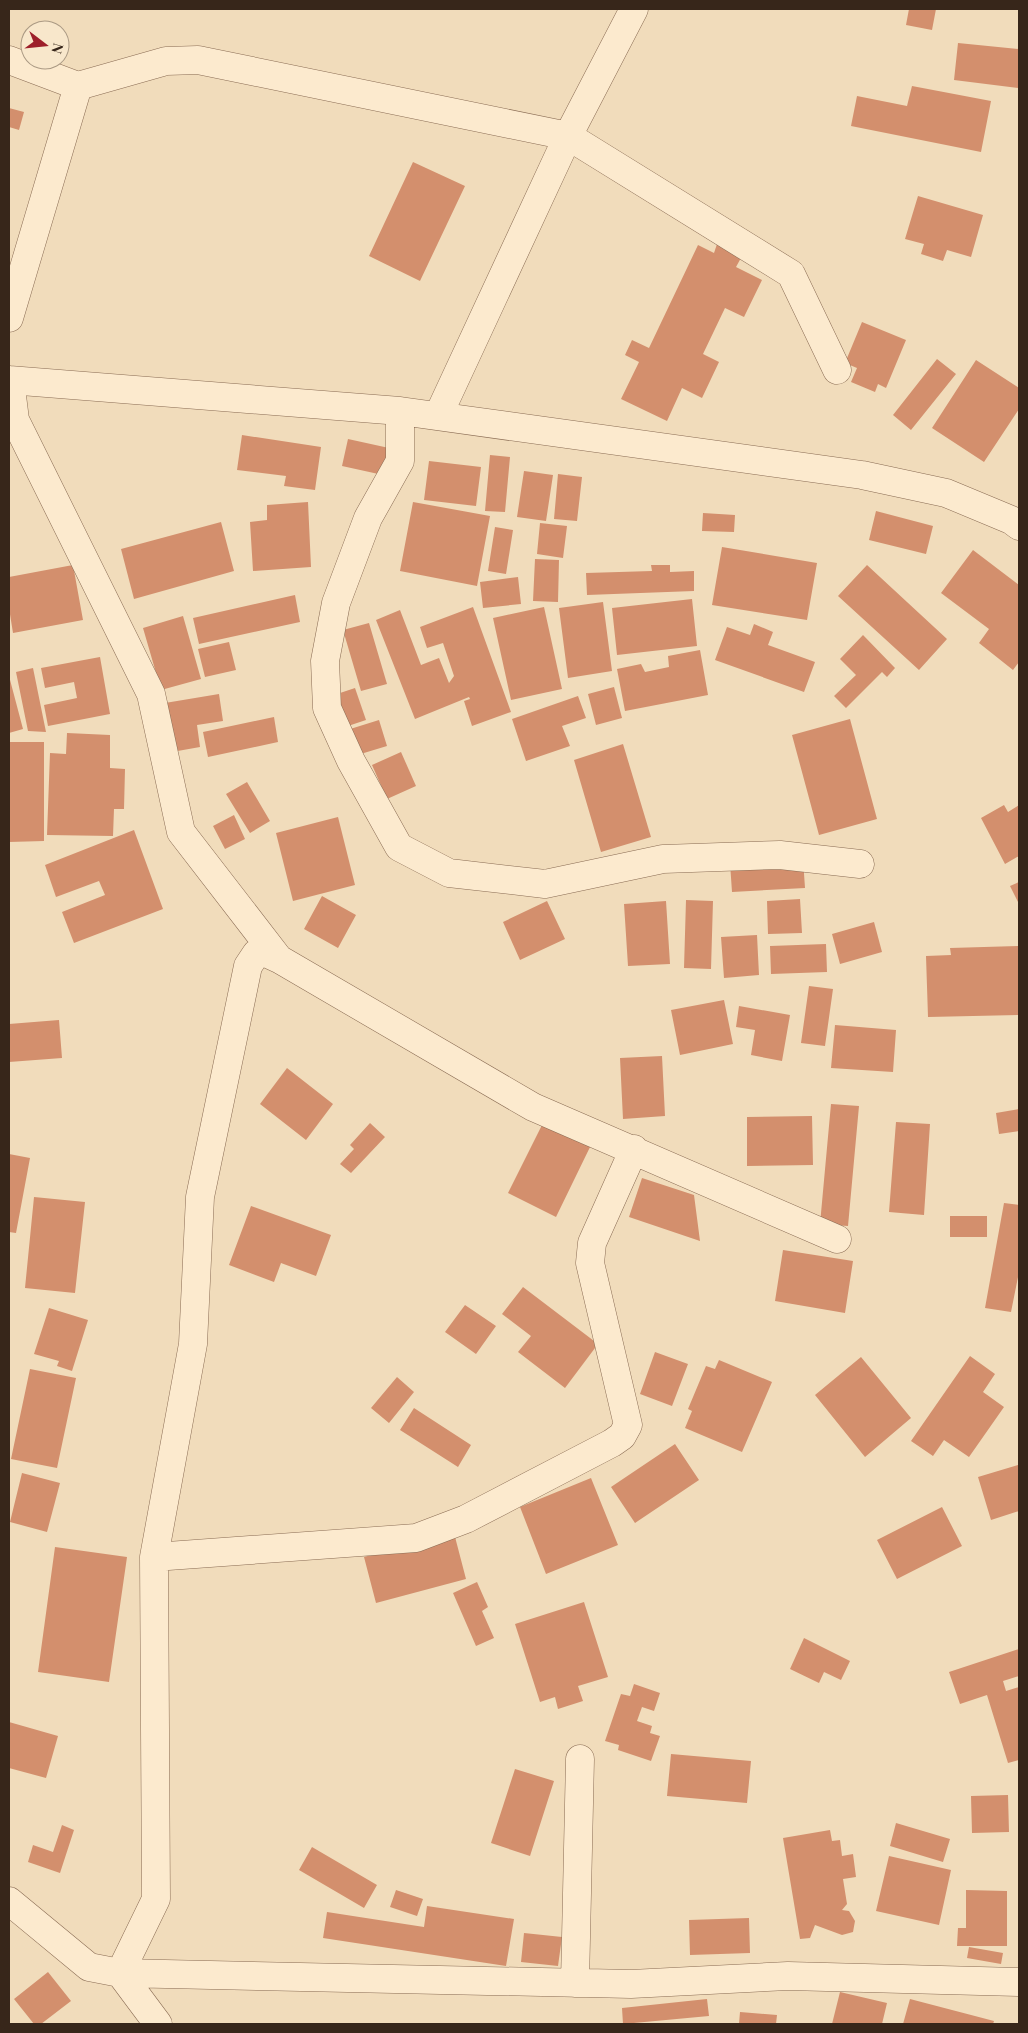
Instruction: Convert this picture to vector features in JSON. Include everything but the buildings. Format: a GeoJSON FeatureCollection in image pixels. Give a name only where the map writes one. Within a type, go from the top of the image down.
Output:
{"type":"FeatureCollection","features":[{"type":"Feature","properties":{"kind":"street"},"geometry":{"type":"LineString","coordinates":[[438,416],[568,136],[634,9]]}},
{"type":"Feature","properties":{"kind":"street"},"geometry":{"type":"LineString","coordinates":[[9,60],[78,86],[166,60],[198,60],[568,136],[791,274],[836,370]]}},
{"type":"Feature","properties":{"kind":"street"},"geometry":{"type":"LineString","coordinates":[[9,318],[78,86]]}},
{"type":"Feature","properties":{"kind":"street"},"geometry":{"type":"LineString","coordinates":[[279,958],[181,832],[151,694],[12,422],[9,380],[400,411],[862,476],[946,493],[1011,520],[1019,526]]}},
{"type":"Feature","properties":{"kind":"street"},"geometry":{"type":"LineString","coordinates":[[12,422],[58,385]]}},
{"type":"Feature","properties":{"kind":"street"},"geometry":{"type":"LineString","coordinates":[[400,411],[400,461],[368,518],[336,603],[325,660],[327,708],[351,762],[400,847],[449,874],[545,884],[663,859],[780,854],[860,864]]}},
{"type":"Feature","properties":{"kind":"street"},"geometry":{"type":"LineString","coordinates":[[120,1973],[156,1899],[154,1557],[193,1344],[200,1197],[248,966],[256,954],[266,953],[279,958],[533,1106],[634,1148],[837,1239]]}},
{"type":"Feature","properties":{"kind":"street"},"geometry":{"type":"LineString","coordinates":[[154,1557],[416,1538],[466,1519],[622,1436],[628,1425],[590,1263],[592,1243],[634,1148]]}},
{"type":"Feature","properties":{"kind":"street"},"geometry":{"type":"LineString","coordinates":[[575,1982],[580,1759]]}},
{"type":"Feature","properties":{"kind":"street"},"geometry":{"type":"LineString","coordinates":[[9,1901],[89,1967],[120,1973],[631,1984],[788,1976],[1019,1982]]}},
{"type":"Feature","properties":{"kind":"street"},"geometry":{"type":"LineString","coordinates":[[120,1973],[158,2024]]}}]}
